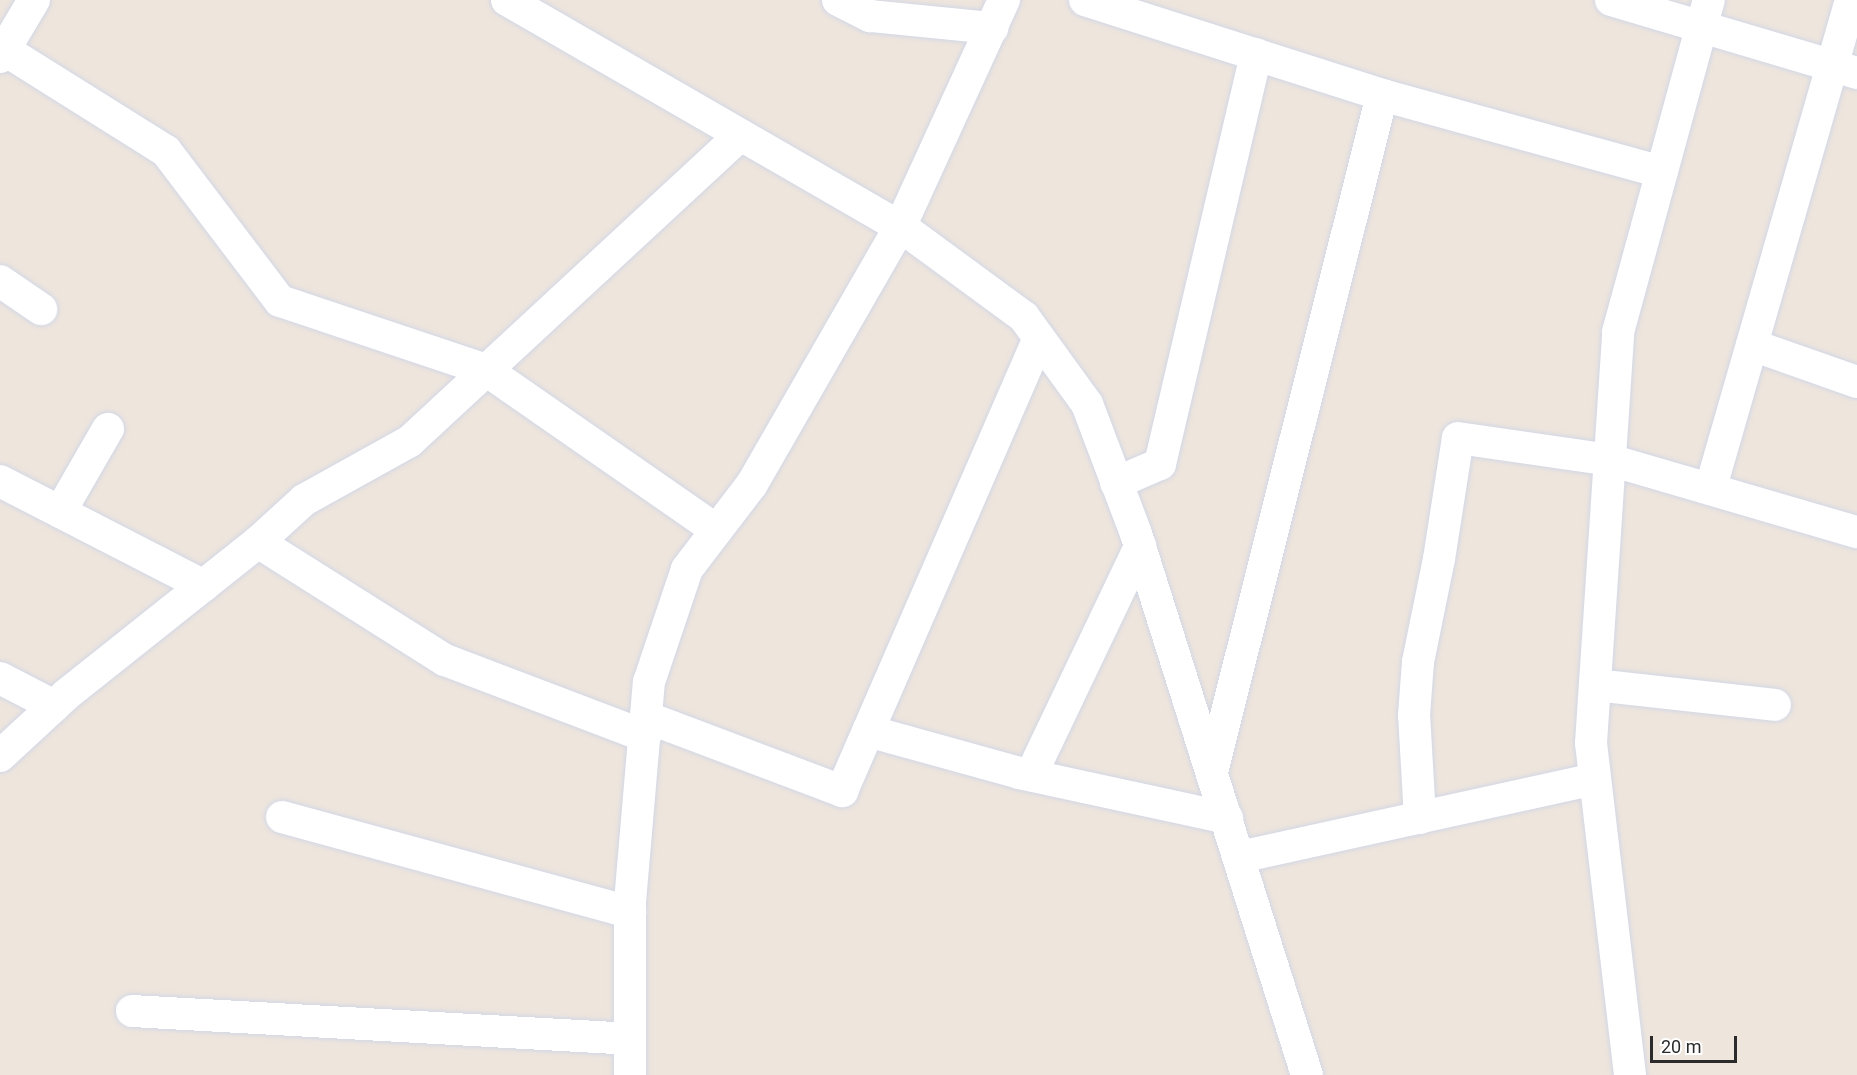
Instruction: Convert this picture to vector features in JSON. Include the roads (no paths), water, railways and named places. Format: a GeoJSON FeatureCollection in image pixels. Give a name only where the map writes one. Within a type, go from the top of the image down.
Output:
{"type":"FeatureCollection","features":[{"type":"Feature","properties":{"kind":"street"},"geometry":{"type":"LineString","coordinates":[[34,0],[1,51],[166,151],[280,301],[486,370],[716,530]]}},
{"type":"Feature","properties":{"kind":"street"},"geometry":{"type":"LineString","coordinates":[[507,0],[900,227],[1024,317],[1087,404],[1140,546],[1307,1075]]}},
{"type":"Feature","properties":{"kind":"street"},"geometry":{"type":"LineString","coordinates":[[630,1075],[630,912],[649,682],[687,569],[752,484],[900,227],[998,14],[870,16],[838,0]]}},
{"type":"Feature","properties":{"kind":"street"},"geometry":{"type":"LineString","coordinates":[[1085,0],[1382,95],[1662,172]]}},
{"type":"Feature","properties":{"kind":"street"},"geometry":{"type":"LineString","coordinates":[[1611,0],[1705,14],[1844,69]]}},
{"type":"Feature","properties":{"kind":"street"},"geometry":{"type":"LineString","coordinates":[[1711,487],[1752,345],[1844,69],[1851,0]]}},
{"type":"Feature","properties":{"kind":"street"},"geometry":{"type":"LineString","coordinates":[[1630,1075],[1591,743],[1618,332],[1705,14]]}},
{"type":"Feature","properties":{"kind":"street"},"geometry":{"type":"LineString","coordinates":[[1116,483],[1160,465],[1256,54]]}},
{"type":"Feature","properties":{"kind":"street"},"geometry":{"type":"LineString","coordinates":[[1212,772],[1382,95]]}},
{"type":"Feature","properties":{"kind":"street"},"geometry":{"type":"LineString","coordinates":[[0,756],[54,706],[258,542],[304,500],[410,441],[740,135]]}},
{"type":"Feature","properties":{"kind":"street"},"geometry":{"type":"LineString","coordinates":[[0,281],[41,309]]}},
{"type":"Feature","properties":{"kind":"street"},"geometry":{"type":"LineString","coordinates":[[258,542],[446,660],[842,791],[1039,339]]}},
{"type":"Feature","properties":{"kind":"street"},"geometry":{"type":"LineString","coordinates":[[1752,345],[1857,382]]}},
{"type":"Feature","properties":{"kind":"street"},"geometry":{"type":"LineString","coordinates":[[60,512],[108,429]]}},
{"type":"Feature","properties":{"kind":"street"},"geometry":{"type":"LineString","coordinates":[[1419,818],[1414,716],[1418,662],[1439,558],[1458,438],[1610,460],[1711,487],[1857,532]]}},
{"type":"Feature","properties":{"kind":"street"},"geometry":{"type":"LineString","coordinates":[[0,481],[204,586]]}},
{"type":"Feature","properties":{"kind":"street"},"geometry":{"type":"LineString","coordinates":[[1031,775],[1140,546]]}},
{"type":"Feature","properties":{"kind":"street"},"geometry":{"type":"LineString","coordinates":[[0,678],[54,706]]}},
{"type":"Feature","properties":{"kind":"street"},"geometry":{"type":"LineString","coordinates":[[1595,685],[1774,705]]}},
{"type":"Feature","properties":{"kind":"street"},"geometry":{"type":"LineString","coordinates":[[868,731],[1031,775],[1227,818]]}},
{"type":"Feature","properties":{"kind":"street"},"geometry":{"type":"LineString","coordinates":[[1240,857],[1595,779]]}},
{"type":"Feature","properties":{"kind":"street"},"geometry":{"type":"LineString","coordinates":[[282,817],[630,912]]}},
{"type":"Feature","properties":{"kind":"street"},"geometry":{"type":"LineString","coordinates":[[132,1011],[630,1039]]}}]}
